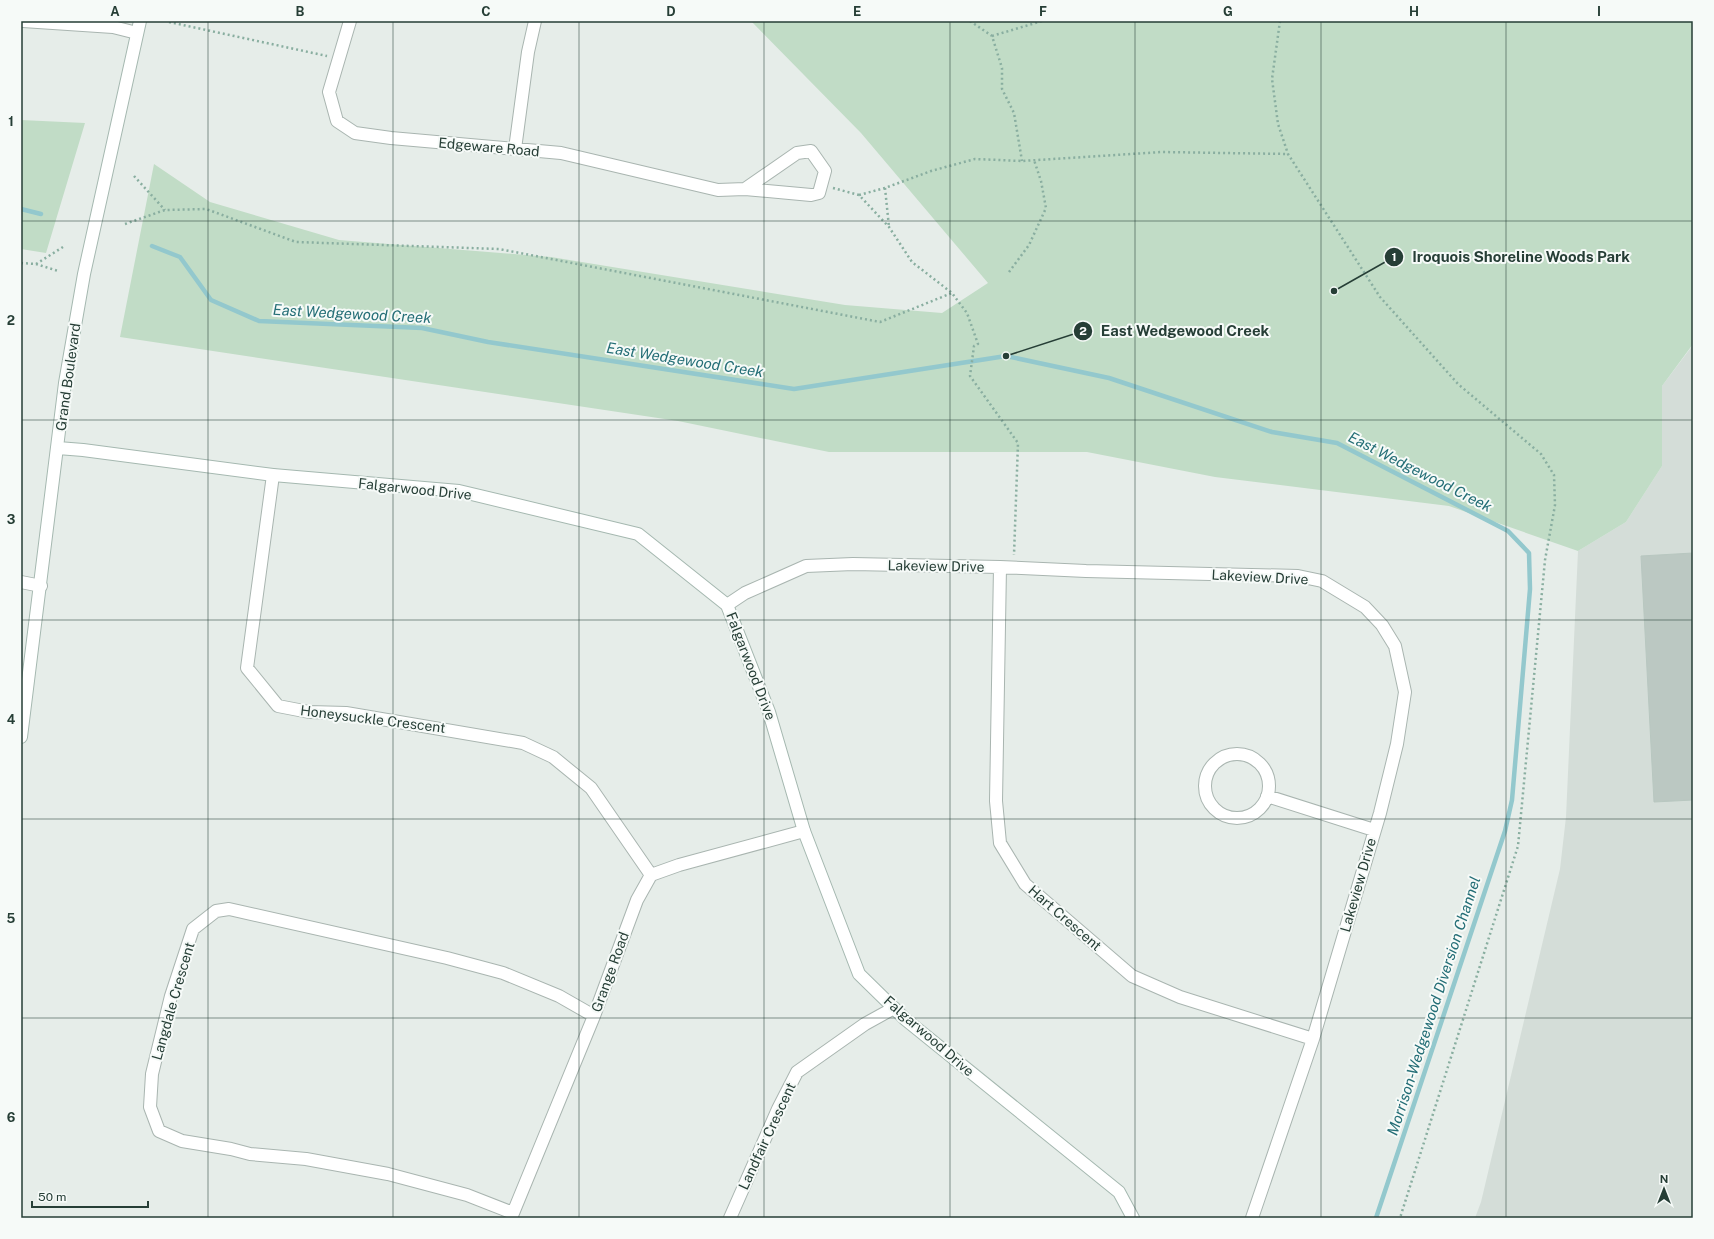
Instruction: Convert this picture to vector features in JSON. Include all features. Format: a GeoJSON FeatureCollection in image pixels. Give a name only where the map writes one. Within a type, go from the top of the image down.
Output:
{"type":"FeatureCollection","features":[{"type":"Feature","properties":{"kind":"street"},"geometry":{"type":"LineString","coordinates":[[23,21],[113,27],[139,27]]}},
{"type":"Feature","properties":{"kind":"street","name":"Edgeware Road"},"geometry":{"type":"LineString","coordinates":[[350,21],[329,92],[337,121],[355,133],[391,138],[561,154],[718,190],[745,188],[811,195],[819,193],[825,171],[811,151],[797,153],[745,188]]}},
{"type":"Feature","properties":{"kind":"street"},"geometry":{"type":"LineString","coordinates":[[515,149],[528,52],[535,21]]}},
{"type":"Feature","properties":{"kind":"street","name":"Grand Boulevard"},"geometry":{"type":"LineString","coordinates":[[21,737],[41,586],[65,383],[84,274],[139,27]]}},
{"type":"Feature","properties":{"kind":"street","name":"Falgarwood Drive"},"geometry":{"type":"LineString","coordinates":[[58,448],[273,475],[459,491],[638,534],[728,605],[769,712],[804,831],[860,974],[911,1024],[1120,1192],[1133,1218]]}},
{"type":"Feature","properties":{"kind":"street","name":"Honeysuckle Crescent"},"geometry":{"type":"LineString","coordinates":[[273,475],[248,668],[278,706],[309,712],[346,713],[523,743],[552,757],[591,788],[652,875]]}},
{"type":"Feature","properties":{"kind":"street","name":"Lakeview Drive"},"geometry":{"type":"LineString","coordinates":[[728,605],[745,593],[806,566],[853,564],[1298,576],[1322,581],[1365,607],[1382,625],[1395,646],[1405,692],[1397,744],[1374,830],[1313,1039],[1252,1218]]}},
{"type":"Feature","properties":{"kind":"street","name":"Hart Crescent"},"geometry":{"type":"LineString","coordinates":[[1000,567],[996,801],[1000,843],[1025,884],[1132,976],[1180,997],[1313,1039]]}},
{"type":"Feature","properties":{"kind":"street"},"geometry":{"type":"LineString","coordinates":[[21,582],[41,586]]}},
{"type":"Feature","properties":{"kind":"street"},"geometry":{"type":"LineString","coordinates":[[1232,754],[1243,754],[1253,758],[1264,770],[1269,785],[1267,796],[1262,805],[1255,812],[1235,818],[1225,816],[1216,810],[1209,802],[1205,793],[1204,782],[1207,772],[1213,764],[1222,757],[1232,754]]}},
{"type":"Feature","properties":{"kind":"street"},"geometry":{"type":"LineString","coordinates":[[1267,796],[1374,830]]}},
{"type":"Feature","properties":{"kind":"street"},"geometry":{"type":"LineString","coordinates":[[652,875],[678,865],[804,831]]}},
{"type":"Feature","properties":{"kind":"street","name":"Grange Road"},"geometry":{"type":"LineString","coordinates":[[512,1215],[594,1016],[637,900],[652,875]]}},
{"type":"Feature","properties":{"kind":"street","name":"Langdale Crescent"},"geometry":{"type":"LineString","coordinates":[[512,1215],[467,1195],[388,1174],[306,1159],[250,1154],[231,1149],[182,1141],[159,1130],[150,1107],[152,1074],[171,996],[193,930],[216,911],[229,909],[447,958],[503,973],[559,996],[594,1016]]}},
{"type":"Feature","properties":{"kind":"street","name":"Landfair Crescent"},"geometry":{"type":"LineString","coordinates":[[730,1218],[778,1109],[797,1072],[866,1024],[894,1008]]}},
{"type":"Feature","properties":{"kind":"path"},"geometry":{"type":"LineString","coordinates":[[970,21],[992,36],[1002,68],[1002,89],[1014,113],[1022,161]]}},
{"type":"Feature","properties":{"kind":"path"},"geometry":{"type":"LineString","coordinates":[[992,36],[1042,21]]}},
{"type":"Feature","properties":{"kind":"path"},"geometry":{"type":"LineString","coordinates":[[1280,21],[1272,79],[1278,124],[1288,154],[1380,297],[1458,384],[1541,454],[1554,475],[1555,505],[1545,560],[1518,846],[1400,1218]]}},
{"type":"Feature","properties":{"kind":"path"},"geometry":{"type":"LineString","coordinates":[[169,22],[340,58]]}},
{"type":"Feature","properties":{"kind":"path"},"geometry":{"type":"LineString","coordinates":[[821,185],[859,195],[885,188],[931,171],[975,159],[1022,161],[1162,152],[1288,154]]}},
{"type":"Feature","properties":{"kind":"path"},"geometry":{"type":"LineString","coordinates":[[1008,272],[1029,245],[1046,208],[1041,181],[1034,160]]}},
{"type":"Feature","properties":{"kind":"path"},"geometry":{"type":"LineString","coordinates":[[134,176],[165,210]]}},
{"type":"Feature","properties":{"kind":"path"},"geometry":{"type":"LineString","coordinates":[[885,188],[889,227]]}},
{"type":"Feature","properties":{"kind":"path"},"geometry":{"type":"LineString","coordinates":[[859,195],[889,227],[912,262],[952,293],[967,313],[978,344],[974,346],[970,376],[1018,443],[1014,556],[1000,567]]}},
{"type":"Feature","properties":{"kind":"path"},"geometry":{"type":"LineString","coordinates":[[125,224],[165,210],[206,209],[296,242],[499,249],[880,322],[952,293]]}},
{"type":"Feature","properties":{"kind":"path"},"geometry":{"type":"LineString","coordinates":[[36,264],[63,247]]}},
{"type":"Feature","properties":{"kind":"path"},"geometry":{"type":"LineString","coordinates":[[21,263],[36,264],[58,270]]}},
{"type":"Feature","properties":{"kind":"shaded area"},"geometry":{"type":"Polygon","coordinates":[[[1693,345],[1693,1218],[1475,1218],[1481,1202],[1560,869],[1566,817],[1578,551],[1626,522],[1662,466],[1662,386],[1693,345]]]}},
{"type":"Feature","properties":{"kind":"green space"},"geometry":{"type":"Polygon","coordinates":[[[751,21],[1693,21],[1693,344],[1662,386],[1662,466],[1626,522],[1578,551],[1449,506],[1215,477],[1087,452],[829,452],[678,421],[120,337],[154,164],[210,202],[339,240],[551,257],[845,305],[942,313],[988,283],[861,133],[751,21]]]}},
{"type":"Feature","properties":{"kind":"green space"},"geometry":{"type":"Polygon","coordinates":[[[21,120],[85,123],[46,253],[21,249],[21,120]]]}},
{"type":"Feature","properties":{"kind":"building"},"geometry":{"type":"Polygon","coordinates":[[[1693,553],[1693,800],[1654,802],[1641,556],[1693,553]]]}},
{"type":"Feature","properties":{"kind":"waterway","name":"East Wedgewood Creek"},"geometry":{"type":"LineString","coordinates":[[21,209],[41,214]]}},
{"type":"Feature","properties":{"kind":"waterway","name":"East Wedgewood Creek"},"geometry":{"type":"LineString","coordinates":[[152,246],[180,257],[211,300],[259,321],[422,328],[488,342],[794,389],[1006,356],[1109,378],[1272,432],[1337,443],[1508,531],[1529,553],[1530,589],[1512,800],[1505,831],[1376,1218]]}},
{"type":"Feature","properties":{"kind":"place","name":"Iroquois Shoreline Woods Park"},"geometry":{"type":"Point","coordinates":[1334,291]}},
{"type":"Feature","properties":{"kind":"place","name":"East Wedgewood Creek"},"geometry":{"type":"Point","coordinates":[1006,356]}},
{"type":"Feature","properties":{"kind":"water label","name":"Morrison-Wedgewood Diversion Channel"},"geometry":{"type":"Point","coordinates":[1434,1006]}}]}
